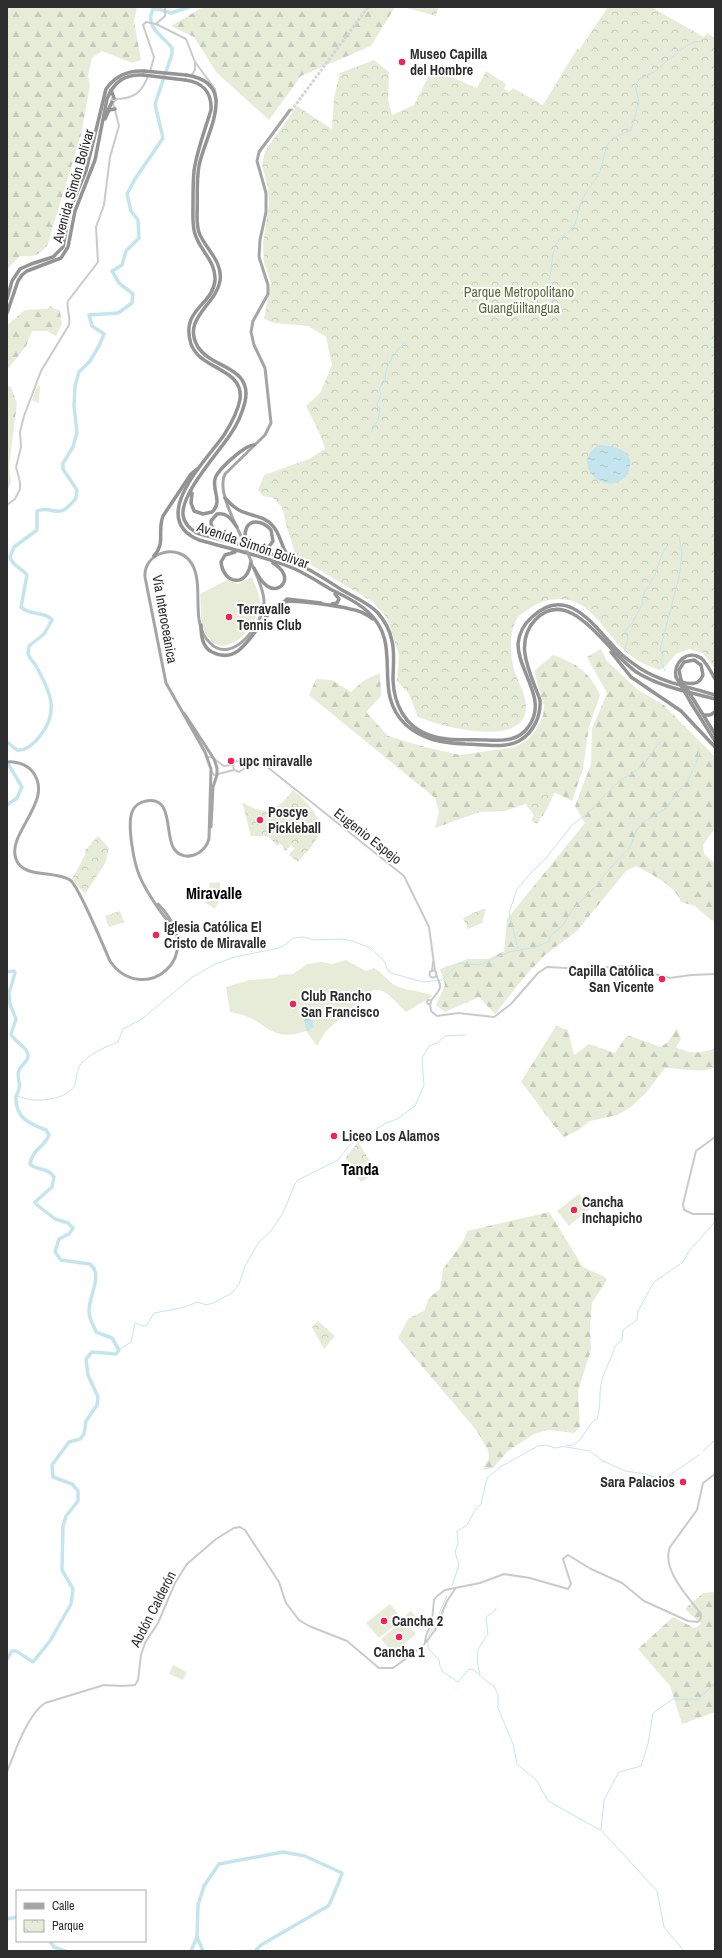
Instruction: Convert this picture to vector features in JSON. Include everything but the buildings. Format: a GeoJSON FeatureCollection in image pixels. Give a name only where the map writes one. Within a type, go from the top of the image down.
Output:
{"type":"FeatureCollection","features":[{"type":"Feature","properties":{"kind":"highway","name":"Avenida Simón Bolívar"},"geometry":{"type":"LineString","coordinates":[[7,299],[12,281],[20,270],[31,264],[54,257],[63,247],[70,209],[86,171],[106,89],[113,80],[128,71],[185,77],[191,76],[208,84],[213,92],[217,106],[199,166],[197,218],[200,236],[217,262],[221,279],[215,296],[198,314],[194,332],[198,346],[203,353],[209,359],[235,372],[244,384],[246,392],[245,401],[236,424],[195,484],[183,510],[183,516],[188,527],[197,533],[300,565],[371,606],[383,619],[393,641],[394,695],[400,710],[410,724],[430,736],[461,739],[504,740],[516,738],[528,728],[534,716],[536,704],[521,659],[518,642],[525,625],[531,617],[546,608],[564,606],[581,612],[632,664],[667,681],[715,695]]}},
{"type":"Feature","properties":{"kind":"highway","name":"Avenida Simón Bolívar"},"geometry":{"type":"LineString","coordinates":[[7,313],[18,281],[22,275],[27,271],[53,262],[65,254],[70,241],[75,211],[95,160],[107,99],[111,90],[124,77],[143,73]]}},
{"type":"Feature","properties":{"kind":"highway","name":"Avenida Simón Bolívar"},"geometry":{"type":"LineString","coordinates":[[185,77],[205,88],[211,101],[211,110],[194,172],[193,226],[198,242],[212,263],[215,271],[215,282],[209,296],[196,309],[192,316],[190,330],[191,344],[203,361],[231,376],[236,381],[240,392],[236,414],[229,427],[198,469],[178,506],[177,517],[180,525],[191,537],[295,569],[357,604],[368,612],[377,622],[387,643],[389,697],[394,709],[399,718],[415,732],[428,739],[444,743],[507,744],[519,740],[531,730],[538,717],[540,700],[527,661],[523,643],[528,630],[537,618],[543,614],[562,610],[576,614],[584,620],[624,664],[645,677],[681,690],[715,699]]}},
{"type":"Feature","properties":{"kind":"highway"},"geometry":{"type":"LineString","coordinates":[[111,90],[115,99]]}},
{"type":"Feature","properties":{"kind":"highway"},"geometry":{"type":"LineString","coordinates":[[105,119],[113,103]]}},
{"type":"Feature","properties":{"kind":"highway"},"geometry":{"type":"LineString","coordinates":[[101,130],[109,110],[116,110]]}},
{"type":"Feature","properties":{"kind":"highway"},"geometry":{"type":"LineString","coordinates":[[195,484],[191,499],[192,508],[200,514],[212,512],[218,501],[215,482],[217,475],[244,449],[249,445],[254,445]]}},
{"type":"Feature","properties":{"kind":"highway"},"geometry":{"type":"LineString","coordinates":[[154,556],[161,547],[161,523],[163,516],[193,472],[198,469]]}},
{"type":"Feature","properties":{"kind":"highway"},"geometry":{"type":"LineString","coordinates":[[225,498],[238,510],[261,517],[272,524],[277,532],[286,555],[300,565]]}},
{"type":"Feature","properties":{"kind":"highway"},"geometry":{"type":"LineString","coordinates":[[237,527],[231,519],[224,514],[216,514],[211,521],[211,527],[215,532],[238,545]]}},
{"type":"Feature","properties":{"kind":"highway"},"geometry":{"type":"LineString","coordinates":[[245,546],[245,532],[247,526],[252,523],[262,523],[271,530],[273,541],[268,548],[254,550]]}},
{"type":"Feature","properties":{"kind":"highway"},"geometry":{"type":"LineString","coordinates":[[238,551],[228,553],[222,559],[222,568],[230,578],[237,581],[245,578],[249,573],[251,561]]}},
{"type":"Feature","properties":{"kind":"highway"},"geometry":{"type":"LineString","coordinates":[[254,568],[268,587],[276,588],[280,586],[285,579],[284,572],[280,567],[266,559]]}},
{"type":"Feature","properties":{"kind":"highway"},"geometry":{"type":"LineString","coordinates":[[201,625],[202,639],[209,650],[220,654],[233,653],[244,646],[270,610],[285,602],[289,598],[334,604],[337,603],[339,599],[338,596],[326,587]]}},
{"type":"Feature","properties":{"kind":"highway"},"geometry":{"type":"LineString","coordinates":[[285,602],[351,609],[362,612],[377,622]]}},
{"type":"Feature","properties":{"kind":"highway"},"geometry":{"type":"LineString","coordinates":[[608,648],[631,677],[681,711],[715,747]]}},
{"type":"Feature","properties":{"kind":"highway"},"geometry":{"type":"LineString","coordinates":[[715,679],[704,661],[697,656],[689,655],[677,663],[675,669],[676,677],[704,715],[715,734]]}},
{"type":"Feature","properties":{"kind":"highway"},"geometry":{"type":"LineString","coordinates":[[667,681],[693,684],[698,683],[703,675],[701,665],[694,660],[684,662],[679,670],[681,680],[693,702],[715,741]]}},
{"type":"Feature","properties":{"kind":"highway"},"geometry":{"type":"LineString","coordinates":[[704,715],[710,715],[715,712]]}},
{"type":"Feature","properties":{"kind":"main road","name":"Vía Interoceánica"},"geometry":{"type":"LineString","coordinates":[[209,832],[211,769],[207,757],[164,676],[145,577],[145,569],[154,556],[164,552],[175,552],[187,558],[192,564],[196,576],[201,625],[207,640],[220,649],[233,648],[244,641],[258,620],[263,608],[263,596],[254,568],[225,498],[222,486],[225,474],[269,428],[271,417],[264,368],[254,345],[251,332],[253,321],[268,294],[268,285],[259,257],[260,240],[267,207],[266,193],[261,173],[260,155],[291,111]]}},
{"type":"Feature","properties":{"kind":"main road","name":"Vía Interoceánica"},"geometry":{"type":"LineString","coordinates":[[7,762],[20,764],[30,768],[34,774],[39,789],[36,802],[16,845],[16,859],[20,865],[28,870],[65,878],[73,883],[110,961],[118,971],[128,978],[148,979],[161,974],[170,967],[176,957],[178,935],[172,924],[159,909],[142,883],[136,867],[130,821],[135,807],[144,801],[151,801],[161,805],[167,817],[173,847],[181,854],[192,856],[202,852],[207,846],[212,820],[213,786],[217,775],[214,758],[182,711]]}},
{"type":"Feature","properties":{"kind":"street"},"geometry":{"type":"LineString","coordinates":[[155,24],[165,16],[165,8]]}},
{"type":"Feature","properties":{"kind":"street"},"geometry":{"type":"LineString","coordinates":[[7,505],[17,497],[20,490],[20,482],[16,467],[21,447],[20,432],[41,371],[69,324],[70,317],[67,305],[68,301],[98,262],[96,228],[104,205],[110,158],[119,129],[116,110],[111,99],[132,97],[139,92],[145,84],[154,57],[143,24],[146,22],[155,24],[186,39],[195,62],[217,96],[217,106]]}},
{"type":"Feature","properties":{"kind":"street"},"geometry":{"type":"LineString","coordinates":[[191,76],[195,70],[195,62]]}},
{"type":"Feature","properties":{"kind":"street"},"geometry":{"type":"LineString","coordinates":[[113,103],[115,99]]}},
{"type":"Feature","properties":{"kind":"street"},"geometry":{"type":"LineString","coordinates":[[207,757],[214,758],[224,766],[233,765],[238,761],[244,764],[244,769]]}},
{"type":"Feature","properties":{"kind":"street","name":"Eugenio Espejo"},"geometry":{"type":"LineString","coordinates":[[244,764],[258,763],[266,766],[367,849],[402,875],[426,919],[429,928],[436,975]]}},
{"type":"Feature","properties":{"kind":"street"},"geometry":{"type":"LineString","coordinates":[[211,769],[213,775],[217,775],[234,770],[239,772],[249,764]]}},
{"type":"Feature","properties":{"kind":"street"},"geometry":{"type":"LineString","coordinates":[[233,765],[234,770]]}},
{"type":"Feature","properties":{"kind":"street","name":"Eugenio Espejo"},"geometry":{"type":"LineString","coordinates":[[433,958],[432,970],[429,975],[434,978]]}},
{"type":"Feature","properties":{"kind":"street"},"geometry":{"type":"LineString","coordinates":[[439,981],[434,978],[436,975],[441,984],[440,990],[431,1001],[431,1011],[437,1016],[458,1013],[494,1018],[512,1004],[538,973],[551,966],[578,969],[624,966],[670,978],[691,974],[715,974]]}},
{"type":"Feature","properties":{"kind":"street"},"geometry":{"type":"LineString","coordinates":[[715,1137],[696,1151],[682,1204],[684,1210],[689,1213],[715,1214]]}},
{"type":"Feature","properties":{"kind":"street"},"geometry":{"type":"LineString","coordinates":[[426,1642],[436,1597],[445,1590],[455,1589],[504,1574],[530,1578],[568,1589],[571,1584],[563,1559],[569,1555],[591,1569],[622,1583],[644,1601],[688,1621],[698,1622],[701,1618],[701,1614],[678,1584],[669,1562],[668,1554],[670,1547],[697,1510],[703,1483],[715,1474]]}},
{"type":"Feature","properties":{"kind":"street","name":"Abdón Calderón"},"geometry":{"type":"LineString","coordinates":[[7,1772],[21,1737],[40,1707],[45,1702],[104,1685],[135,1685],[138,1680],[141,1655],[158,1623],[175,1583],[192,1559],[216,1539],[234,1528],[240,1527],[245,1530],[279,1582],[286,1603],[299,1620],[309,1626],[347,1641],[375,1666],[386,1670],[393,1668],[426,1642]]}},
{"type":"Feature","properties":{"kind":"street"},"geometry":{"type":"LineString","coordinates":[[426,1642],[435,1630],[447,1601],[455,1589]]}},
{"type":"Feature","properties":{"kind":"green space"},"geometry":{"type":"Polygon","coordinates":[[[7,7],[137,7],[134,21],[141,60],[132,63],[102,51],[92,58],[88,75],[90,85],[81,135],[47,246],[35,255],[20,256],[7,269],[7,7]]]}},
{"type":"Feature","properties":{"kind":"green space"},"geometry":{"type":"Polygon","coordinates":[[[203,7],[395,7],[371,46],[301,76],[269,120],[217,73],[194,37],[171,26],[203,7]]]}},
{"type":"Feature","properties":{"kind":"green space"},"geometry":{"type":"Polygon","coordinates":[[[403,7],[438,7],[436,16],[403,7]]]}},
{"type":"Feature","properties":{"kind":"green space","name":"Parque Metropolitano Guangüiltangua"},"geometry":{"type":"Polygon","coordinates":[[[608,7],[651,7],[704,37],[707,33],[715,38],[715,669],[703,653],[689,649],[676,654],[664,668],[659,670],[654,668],[639,661],[626,652],[598,620],[577,602],[558,599],[548,600],[534,606],[520,615],[513,627],[511,654],[513,666],[526,703],[526,709],[521,721],[511,728],[496,731],[461,729],[418,717],[409,694],[397,681],[399,655],[387,618],[373,602],[296,556],[282,507],[273,498],[263,496],[258,490],[264,475],[309,459],[325,449],[319,432],[306,406],[320,393],[332,365],[326,337],[308,326],[274,323],[264,319],[271,283],[264,262],[263,243],[269,204],[268,188],[262,165],[265,151],[297,106],[332,129],[334,98],[340,73],[374,60],[389,72],[388,99],[392,115],[414,105],[432,69],[477,88],[486,71],[506,84],[504,89],[509,92],[513,88],[543,105],[577,49],[579,50],[608,7]]]}},
{"type":"Feature","properties":{"kind":"green space"},"geometry":{"type":"Polygon","coordinates":[[[50,306],[60,311],[62,324],[56,336],[47,331],[32,331],[26,346],[7,370],[7,325],[25,310],[47,309],[50,306]]]}},
{"type":"Feature","properties":{"kind":"green space"},"geometry":{"type":"Polygon","coordinates":[[[38,385],[40,386],[39,403],[32,400],[38,385]]]}},
{"type":"Feature","properties":{"kind":"green space"},"geometry":{"type":"Polygon","coordinates":[[[7,386],[11,387],[17,403],[9,467],[11,482],[7,491],[7,386]]]}},
{"type":"Feature","properties":{"kind":"green space","name":"Terravalle Tennis Club"},"geometry":{"type":"Polygon","coordinates":[[[252,577],[260,600],[259,609],[249,629],[231,644],[221,646],[212,642],[204,631],[203,627],[200,594],[227,580],[238,584],[252,577]]]}},
{"type":"Feature","properties":{"kind":"green space"},"geometry":{"type":"Polygon","coordinates":[[[601,649],[607,661],[638,690],[664,705],[715,757],[715,828],[703,845],[704,854],[715,863],[715,921],[711,920],[695,906],[681,902],[669,886],[636,866],[626,871],[577,931],[545,955],[526,975],[495,1014],[479,997],[445,1012],[436,1005],[445,985],[440,969],[468,959],[488,959],[504,951],[507,919],[585,823],[575,806],[591,764],[592,729],[607,693],[587,657],[601,649]]]}},
{"type":"Feature","properties":{"kind":"green space"},"geometry":{"type":"Polygon","coordinates":[[[553,655],[569,661],[587,674],[600,695],[589,727],[583,769],[572,801],[545,788],[523,805],[505,811],[480,812],[435,828],[439,812],[435,798],[309,695],[316,679],[332,680],[351,692],[363,681],[380,673],[381,696],[366,712],[388,736],[460,755],[515,747],[527,740],[536,730],[543,716],[544,706],[534,671],[553,655]]]}},
{"type":"Feature","properties":{"kind":"green space"},"geometry":{"type":"Polygon","coordinates":[[[543,786],[555,791],[547,809],[537,824],[531,820],[534,815],[524,802],[543,786]]]}},
{"type":"Feature","properties":{"kind":"green space"},"geometry":{"type":"Polygon","coordinates":[[[293,790],[313,810],[319,823],[319,830],[316,840],[298,862],[289,855],[295,848],[291,845],[285,852],[282,845],[279,844],[277,846],[268,836],[251,836],[242,802],[258,810],[270,810],[281,803],[293,790]]]}},
{"type":"Feature","properties":{"kind":"green space"},"geometry":{"type":"Polygon","coordinates":[[[98,836],[109,848],[106,862],[85,894],[72,879],[85,855],[85,850],[98,836]]]}},
{"type":"Feature","properties":{"kind":"green space"},"geometry":{"type":"Polygon","coordinates":[[[220,882],[220,895],[215,909],[206,903],[210,895],[209,883],[220,882]]]}},
{"type":"Feature","properties":{"kind":"green space"},"geometry":{"type":"Polygon","coordinates":[[[482,909],[486,909],[482,923],[468,929],[463,918],[482,909]]]}},
{"type":"Feature","properties":{"kind":"green space"},"geometry":{"type":"Polygon","coordinates":[[[120,911],[124,922],[109,927],[105,916],[120,911]]]}},
{"type":"Feature","properties":{"kind":"green space","name":"Club Rancho San Francisco"},"geometry":{"type":"Polygon","coordinates":[[[346,960],[366,971],[374,968],[395,986],[433,996],[406,1012],[383,991],[373,990],[326,1031],[317,1046],[306,1031],[287,1035],[280,1034],[273,1032],[246,1016],[230,1012],[226,987],[250,980],[275,978],[279,975],[293,974],[307,964],[322,962],[332,964],[346,960]]]}},
{"type":"Feature","properties":{"kind":"green space"},"geometry":{"type":"Polygon","coordinates":[[[556,1026],[568,1030],[574,1055],[589,1044],[615,1053],[627,1035],[661,1047],[668,1042],[677,1028],[681,1039],[676,1047],[690,1052],[705,1051],[715,1048],[715,1067],[705,1070],[665,1068],[646,1093],[631,1107],[617,1115],[590,1121],[577,1131],[564,1137],[521,1082],[556,1026]]]}},
{"type":"Feature","properties":{"kind":"green space"},"geometry":{"type":"Polygon","coordinates":[[[358,1142],[371,1163],[366,1169],[371,1176],[361,1182],[345,1158],[358,1142]]]}},
{"type":"Feature","properties":{"kind":"green space","name":"Cancha Inchapicho"},"geometry":{"type":"Polygon","coordinates":[[[579,1194],[590,1208],[569,1226],[557,1211],[579,1194]]]}},
{"type":"Feature","properties":{"kind":"green space"},"geometry":{"type":"Polygon","coordinates":[[[549,1212],[583,1267],[605,1277],[607,1280],[592,1303],[590,1326],[591,1350],[578,1391],[580,1427],[574,1433],[548,1430],[534,1434],[507,1452],[493,1468],[482,1470],[489,1458],[488,1450],[477,1431],[398,1338],[408,1319],[425,1310],[428,1299],[440,1289],[443,1269],[463,1242],[467,1231],[549,1212]]]}},
{"type":"Feature","properties":{"kind":"green space"},"geometry":{"type":"Polygon","coordinates":[[[318,1321],[335,1336],[324,1349],[312,1327],[318,1321]]]}},
{"type":"Feature","properties":{"kind":"green space"},"geometry":{"type":"Polygon","coordinates":[[[715,1592],[715,1712],[682,1724],[670,1686],[638,1649],[673,1617],[694,1628],[701,1624],[685,1609],[703,1593],[715,1592]]]}},
{"type":"Feature","properties":{"kind":"green space","name":"Cancha 2"},"geometry":{"type":"Polygon","coordinates":[[[390,1604],[402,1619],[379,1638],[366,1623],[390,1604]]]}},
{"type":"Feature","properties":{"kind":"green space"},"geometry":{"type":"Polygon","coordinates":[[[411,1611],[417,1618],[410,1624],[404,1617],[411,1611]]]}},
{"type":"Feature","properties":{"kind":"green space","name":"Cancha 1"},"geometry":{"type":"Polygon","coordinates":[[[404,1620],[416,1634],[393,1654],[381,1639],[404,1620]]]}},
{"type":"Feature","properties":{"kind":"green space"},"geometry":{"type":"Polygon","coordinates":[[[173,1665],[187,1672],[183,1680],[169,1674],[173,1665]]]}},
{"type":"Feature","properties":{"kind":"water"},"geometry":{"type":"Polygon","coordinates":[[[599,445],[615,447],[625,452],[630,460],[630,466],[625,477],[617,482],[608,483],[600,481],[593,476],[588,469],[587,461],[590,452],[599,445]]]}},
{"type":"Feature","properties":{"kind":"water"},"geometry":{"type":"Polygon","coordinates":[[[311,1015],[314,1027],[307,1031],[303,1018],[311,1015]]]}},
{"type":"Feature","properties":{"kind":"waterway"},"geometry":{"type":"LineString","coordinates":[[7,742],[17,750],[27,748],[40,736],[50,718],[51,701],[49,693],[41,675],[28,653],[29,646],[44,634],[52,620],[46,615],[28,612],[21,607],[27,575],[13,563],[10,557],[14,547],[37,530],[37,511],[43,509],[56,511],[64,510],[76,498],[77,490],[63,469],[63,463],[73,447],[77,432],[74,406],[75,386],[79,372],[90,361],[104,334],[92,326],[89,315],[118,313],[132,303],[133,294],[119,283],[112,271],[122,265],[126,251],[139,238],[138,220],[131,211],[127,194],[135,179],[163,138],[155,104],[172,54],[172,48],[156,31],[151,21],[153,9],[158,9],[157,7]]}},
{"type":"Feature","properties":{"kind":"waterway"},"geometry":{"type":"LineString","coordinates":[[158,9],[171,13],[189,7]]}},
{"type":"Feature","properties":{"kind":"waterway"},"geometry":{"type":"LineString","coordinates":[[567,233],[574,226],[584,196],[600,171],[609,142],[617,136],[631,130],[639,102],[635,85],[641,78],[654,72],[680,50],[693,42],[701,41]]}},
{"type":"Feature","properties":{"kind":"waterway"},"geometry":{"type":"LineString","coordinates":[[549,280],[554,249],[556,244],[565,235]]}},
{"type":"Feature","properties":{"kind":"waterway"},"geometry":{"type":"LineString","coordinates":[[371,432],[378,420],[380,409],[377,405],[381,394],[379,389],[385,381],[388,365],[397,350],[404,343]]}},
{"type":"Feature","properties":{"kind":"waterway"},"geometry":{"type":"LineString","coordinates":[[711,348],[715,347]]}},
{"type":"Feature","properties":{"kind":"waterway"},"geometry":{"type":"LineString","coordinates":[[665,671],[661,661],[663,655],[660,650],[679,577],[682,554],[679,536]]}},
{"type":"Feature","properties":{"kind":"waterway"},"geometry":{"type":"LineString","coordinates":[[624,652],[628,638],[625,631],[632,623],[642,605],[643,595],[655,575],[662,554],[667,546]]}},
{"type":"Feature","properties":{"kind":"waterway"},"geometry":{"type":"LineString","coordinates":[[518,949],[509,913],[517,889],[547,857],[572,825],[586,815],[619,781],[632,774],[643,765],[660,742]]}},
{"type":"Feature","properties":{"kind":"waterway"},"geometry":{"type":"LineString","coordinates":[[16,1096],[32,1100],[45,1100],[58,1097],[69,1092],[75,1084],[79,1066],[85,1060],[98,1051],[118,1042],[123,1029],[142,1019],[191,978],[215,964],[235,957],[279,948],[293,938],[303,937],[315,940],[342,939],[352,941],[371,948],[385,962],[387,969],[391,973],[423,982],[442,980],[459,963],[479,965],[509,952],[536,947],[548,942],[551,936],[564,924],[573,909],[599,883],[605,874],[630,847],[636,831],[644,822],[665,809],[689,778],[698,759],[699,748]]}},
{"type":"Feature","properties":{"kind":"waterway"},"geometry":{"type":"LineString","coordinates":[[7,762],[22,787],[17,798],[7,805]]}},
{"type":"Feature","properties":{"kind":"waterway"},"geometry":{"type":"LineString","coordinates":[[7,972],[14,971],[15,973],[9,993],[10,1004],[16,1019],[11,1034],[25,1049],[28,1055],[18,1073],[19,1090],[16,1097],[16,1104],[18,1110],[25,1119],[46,1130],[49,1135],[36,1151],[30,1164],[52,1174],[54,1177],[52,1187],[35,1202],[55,1219],[68,1223],[73,1228],[69,1234],[59,1239],[55,1252],[61,1260],[90,1264],[94,1269],[96,1280],[89,1306],[90,1317],[96,1332],[112,1338],[119,1350],[116,1354],[92,1352],[86,1359],[88,1375],[98,1397],[97,1405],[86,1421],[84,1434],[80,1439],[69,1442],[52,1465],[53,1477],[72,1484],[78,1491],[78,1501],[66,1516],[63,1526],[62,1570],[73,1589],[71,1604],[50,1641],[33,1662],[16,1651],[12,1651],[7,1659]]}},
{"type":"Feature","properties":{"kind":"waterway"},"geometry":{"type":"LineString","coordinates":[[117,1351],[131,1342],[135,1323],[143,1326],[147,1325],[154,1313],[181,1308],[198,1302],[206,1305],[232,1293],[239,1284],[245,1266],[259,1242],[271,1231],[283,1213],[298,1180],[338,1160],[350,1145],[386,1123],[397,1119],[415,1106],[424,1085],[422,1058],[429,1046],[437,1043],[445,1036],[465,1035]]}},
{"type":"Feature","properties":{"kind":"waterway"},"geometry":{"type":"LineString","coordinates":[[452,1586],[459,1565],[455,1552],[458,1543],[457,1531],[467,1525],[475,1510],[481,1504],[487,1478],[500,1467],[538,1446],[546,1445],[555,1448],[572,1445],[580,1440],[593,1421],[597,1419],[602,1380],[615,1348],[622,1340],[623,1330],[637,1320],[638,1311],[654,1282],[683,1262],[689,1251],[714,1223]]}},
{"type":"Feature","properties":{"kind":"waterway"},"geometry":{"type":"LineString","coordinates":[[703,1451],[715,1440]]}},
{"type":"Feature","properties":{"kind":"waterway"},"geometry":{"type":"LineString","coordinates":[[566,1447],[590,1451],[601,1460],[625,1471],[646,1474],[663,1480],[700,1454]]}},
{"type":"Feature","properties":{"kind":"waterway"},"geometry":{"type":"LineString","coordinates":[[429,1636],[447,1596]]}},
{"type":"Feature","properties":{"kind":"waterway"},"geometry":{"type":"LineString","coordinates":[[480,1674],[477,1657],[479,1648],[488,1634],[486,1617],[495,1611],[496,1608]]}},
{"type":"Feature","properties":{"kind":"waterway"},"geometry":{"type":"LineString","coordinates":[[428,1641],[428,1648],[439,1660],[443,1672],[458,1682],[469,1669],[474,1670],[494,1686],[498,1695],[498,1708],[513,1744],[517,1764],[537,1781],[548,1801],[600,1830]]}},
{"type":"Feature","properties":{"kind":"waterway"},"geometry":{"type":"LineString","coordinates":[[684,1951],[664,1927],[657,1891],[601,1830],[604,1800],[619,1772],[641,1766],[648,1744],[653,1713],[673,1699],[698,1700],[715,1683]]}},
{"type":"Feature","properties":{"kind":"waterway"},"geometry":{"type":"LineString","coordinates":[[203,1951],[197,1937],[198,1905],[204,1886],[219,1864],[283,1852],[305,1856],[342,1873],[328,1906],[261,1945],[255,1951]]}},
{"type":"Feature","properties":{"kind":"waterway"},"geometry":{"type":"LineString","coordinates":[[7,1919],[16,1917]]}},
{"type":"Feature","properties":{"kind":"waterway"},"geometry":{"type":"LineString","coordinates":[[191,1951],[197,1937]]}},
{"type":"Feature","properties":{"kind":"waterway"},"geometry":{"type":"LineString","coordinates":[[51,1942],[54,1947],[65,1951]]}},
{"type":"Feature","properties":{"kind":"tunnel"},"geometry":{"type":"LineString","coordinates":[[291,111],[368,7]]}},
{"type":"Feature","properties":{"kind":"place","name":"Museo Capilla del Hombre"},"geometry":{"type":"Point","coordinates":[402,62]}},
{"type":"Feature","properties":{"kind":"place","name":"Terravalle Tennis Club"},"geometry":{"type":"Point","coordinates":[229,617]}},
{"type":"Feature","properties":{"kind":"place","name":"upc miravalle"},"geometry":{"type":"Point","coordinates":[231,761]}},
{"type":"Feature","properties":{"kind":"place","name":"Poscye Pickleball"},"geometry":{"type":"Point","coordinates":[260,820]}},
{"type":"Feature","properties":{"kind":"place","name":"Iglesia Católica El Cristo de Miravalle"},"geometry":{"type":"Point","coordinates":[156,935]}},
{"type":"Feature","properties":{"kind":"place","name":"Capilla Católica San Vicente"},"geometry":{"type":"Point","coordinates":[662,979]}},
{"type":"Feature","properties":{"kind":"place","name":"Club Rancho San Francisco"},"geometry":{"type":"Point","coordinates":[293,1004]}},
{"type":"Feature","properties":{"kind":"place","name":"Liceo Los Alamos"},"geometry":{"type":"Point","coordinates":[334,1136]}},
{"type":"Feature","properties":{"kind":"place","name":"Cancha Inchapicho"},"geometry":{"type":"Point","coordinates":[574,1210]}},
{"type":"Feature","properties":{"kind":"place","name":"Sara Palacios"},"geometry":{"type":"Point","coordinates":[683,1482]}},
{"type":"Feature","properties":{"kind":"place","name":"Cancha 2"},"geometry":{"type":"Point","coordinates":[384,1621]}},
{"type":"Feature","properties":{"kind":"place","name":"Cancha 1"},"geometry":{"type":"Point","coordinates":[399,1637]}},
{"type":"Feature","properties":{"kind":"district","name":"Miravalle"},"geometry":{"type":"Point","coordinates":[214,893]}},
{"type":"Feature","properties":{"kind":"district","name":"Tanda"},"geometry":{"type":"Point","coordinates":[360,1169]}}]}
